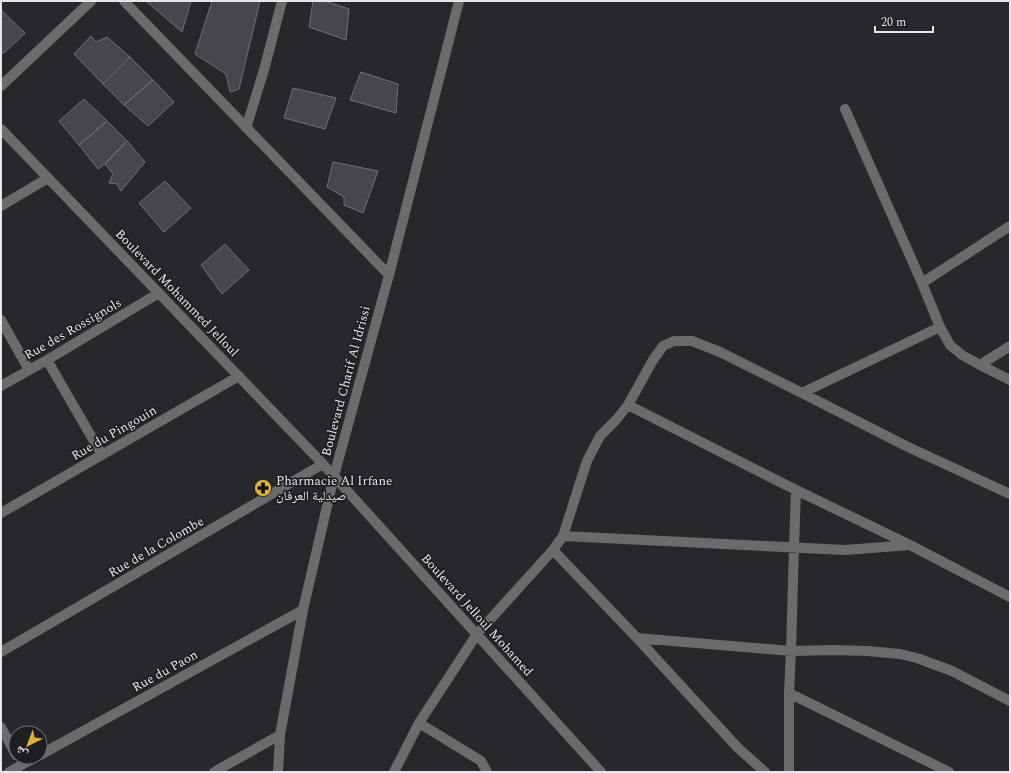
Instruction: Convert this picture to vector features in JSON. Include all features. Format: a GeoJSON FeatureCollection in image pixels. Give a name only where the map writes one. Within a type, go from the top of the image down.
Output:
{"type":"FeatureCollection","features":[{"type":"Feature","properties":{"kind":"street"},"geometry":{"type":"LineString","coordinates":[[1,86],[91,1]]}},
{"type":"Feature","properties":{"kind":"street"},"geometry":{"type":"LineString","coordinates":[[124,1],[389,275]]}},
{"type":"Feature","properties":{"kind":"street"},"geometry":{"type":"LineString","coordinates":[[246,128],[264,70],[282,1]]}},
{"type":"Feature","properties":{"kind":"street","name":"Boulevard Charif Al Idrissi"},"geometry":{"type":"LineString","coordinates":[[278,772],[280,735],[303,610],[334,476],[389,275],[459,1]]}},
{"type":"Feature","properties":{"kind":"street"},"geometry":{"type":"LineString","coordinates":[[845,109],[940,327],[950,345],[962,355],[1010,380]]}},
{"type":"Feature","properties":{"kind":"street","name":"Boulevard Mohammed Jelloul"},"geometry":{"type":"LineString","coordinates":[[1,129],[334,476]]}},
{"type":"Feature","properties":{"kind":"street"},"geometry":{"type":"LineString","coordinates":[[1,206],[48,178]]}},
{"type":"Feature","properties":{"kind":"street"},"geometry":{"type":"LineString","coordinates":[[922,283],[1010,226]]}},
{"type":"Feature","properties":{"kind":"street","name":"Rue des Rossignols"},"geometry":{"type":"LineString","coordinates":[[1,386],[158,293]]}},
{"type":"Feature","properties":{"kind":"street"},"geometry":{"type":"LineString","coordinates":[[1,320],[29,370]]}},
{"type":"Feature","properties":{"kind":"street"},"geometry":{"type":"LineString","coordinates":[[802,393],[940,327]]}},
{"type":"Feature","properties":{"kind":"street"},"geometry":{"type":"LineString","coordinates":[[394,772],[419,723],[477,634],[553,550],[563,536],[587,461],[600,436],[628,405],[653,360],[663,346],[674,341],[692,341],[720,352],[908,447],[1010,494]]}},
{"type":"Feature","properties":{"kind":"street"},"geometry":{"type":"LineString","coordinates":[[980,365],[1010,346]]}},
{"type":"Feature","properties":{"kind":"street"},"geometry":{"type":"LineString","coordinates":[[47,360],[102,454]]}},
{"type":"Feature","properties":{"kind":"street","name":"Rue du Pingouin"},"geometry":{"type":"LineString","coordinates":[[1,513],[239,376]]}},
{"type":"Feature","properties":{"kind":"street"},"geometry":{"type":"LineString","coordinates":[[628,405],[796,490],[910,545],[1010,597]]}},
{"type":"Feature","properties":{"kind":"street","name":"Rue de la Colombe"},"geometry":{"type":"LineString","coordinates":[[1,652],[323,464]]}},
{"type":"Feature","properties":{"kind":"street","name":"Boulevard Jelloul Mohamed"},"geometry":{"type":"LineString","coordinates":[[334,476],[601,772]]}},
{"type":"Feature","properties":{"kind":"street"},"geometry":{"type":"LineString","coordinates":[[789,772],[789,693],[792,650],[796,490]]}},
{"type":"Feature","properties":{"kind":"street"},"geometry":{"type":"LineString","coordinates":[[563,536],[846,550],[910,545]]}},
{"type":"Feature","properties":{"kind":"street"},"geometry":{"type":"LineString","coordinates":[[553,550],[637,638],[738,748],[765,772]]}},
{"type":"Feature","properties":{"kind":"street","name":"Rue du Paon"},"geometry":{"type":"LineString","coordinates":[[48,751],[303,610]]}},
{"type":"Feature","properties":{"kind":"street"},"geometry":{"type":"LineString","coordinates":[[637,638],[792,650],[868,651],[900,654],[917,658],[952,671],[1010,701]]}},
{"type":"Feature","properties":{"kind":"street"},"geometry":{"type":"LineString","coordinates":[[789,693],[949,772]]}},
{"type":"Feature","properties":{"kind":"street"},"geometry":{"type":"LineString","coordinates":[[419,723],[481,761],[487,772]]}},
{"type":"Feature","properties":{"kind":"street"},"geometry":{"type":"LineString","coordinates":[[1,728],[8,741]]}},
{"type":"Feature","properties":{"kind":"street"},"geometry":{"type":"LineString","coordinates":[[214,772],[280,735]]}},
{"type":"Feature","properties":{"kind":"street"},"geometry":{"type":"LineString","coordinates":[[8,772],[16,765]]}},
{"type":"Feature","properties":{"kind":"building"},"geometry":{"type":"Polygon","coordinates":[[[146,1],[191,1],[182,32],[146,1]]]}},
{"type":"Feature","properties":{"kind":"building"},"geometry":{"type":"Polygon","coordinates":[[[212,1],[260,1],[239,89],[230,92],[226,74],[195,54],[212,1]]]}},
{"type":"Feature","properties":{"kind":"building"},"geometry":{"type":"Polygon","coordinates":[[[313,1],[325,1],[349,9],[346,40],[309,27],[313,1]]]}},
{"type":"Feature","properties":{"kind":"building"},"geometry":{"type":"Polygon","coordinates":[[[1,10],[25,33],[4,53],[1,53],[1,10]]]}},
{"type":"Feature","properties":{"kind":"building"},"geometry":{"type":"Polygon","coordinates":[[[91,36],[96,42],[107,37],[130,57],[103,84],[74,54],[91,36]]]}},
{"type":"Feature","properties":{"kind":"building"},"geometry":{"type":"Polygon","coordinates":[[[130,57],[153,80],[124,105],[103,84],[130,57]]]}},
{"type":"Feature","properties":{"kind":"building"},"geometry":{"type":"Polygon","coordinates":[[[361,72],[398,84],[396,113],[350,100],[361,72]]]}},
{"type":"Feature","properties":{"kind":"building"},"geometry":{"type":"Polygon","coordinates":[[[153,80],[174,102],[148,126],[124,105],[153,80]]]}},
{"type":"Feature","properties":{"kind":"building"},"geometry":{"type":"Polygon","coordinates":[[[293,88],[336,98],[325,129],[284,118],[293,88]]]}},
{"type":"Feature","properties":{"kind":"building"},"geometry":{"type":"Polygon","coordinates":[[[84,99],[107,121],[79,145],[59,121],[84,99]]]}},
{"type":"Feature","properties":{"kind":"building"},"geometry":{"type":"Polygon","coordinates":[[[107,121],[127,141],[105,164],[98,169],[79,145],[107,121]]]}},
{"type":"Feature","properties":{"kind":"building"},"geometry":{"type":"Polygon","coordinates":[[[127,141],[145,162],[121,191],[117,184],[109,183],[113,174],[105,164],[127,141]]]}},
{"type":"Feature","properties":{"kind":"building"},"geometry":{"type":"Polygon","coordinates":[[[333,162],[378,171],[363,213],[344,205],[344,197],[327,187],[333,162]]]}},
{"type":"Feature","properties":{"kind":"building"},"geometry":{"type":"Polygon","coordinates":[[[165,181],[191,208],[164,232],[139,203],[165,181]]]}},
{"type":"Feature","properties":{"kind":"building"},"geometry":{"type":"Polygon","coordinates":[[[225,244],[249,270],[222,294],[201,265],[225,244]]]}},
{"type":"Feature","properties":{"kind":"place","name":"Pharmacie Al Irfane صيدلية العرفان"},"geometry":{"type":"Point","coordinates":[263,488]}}]}
